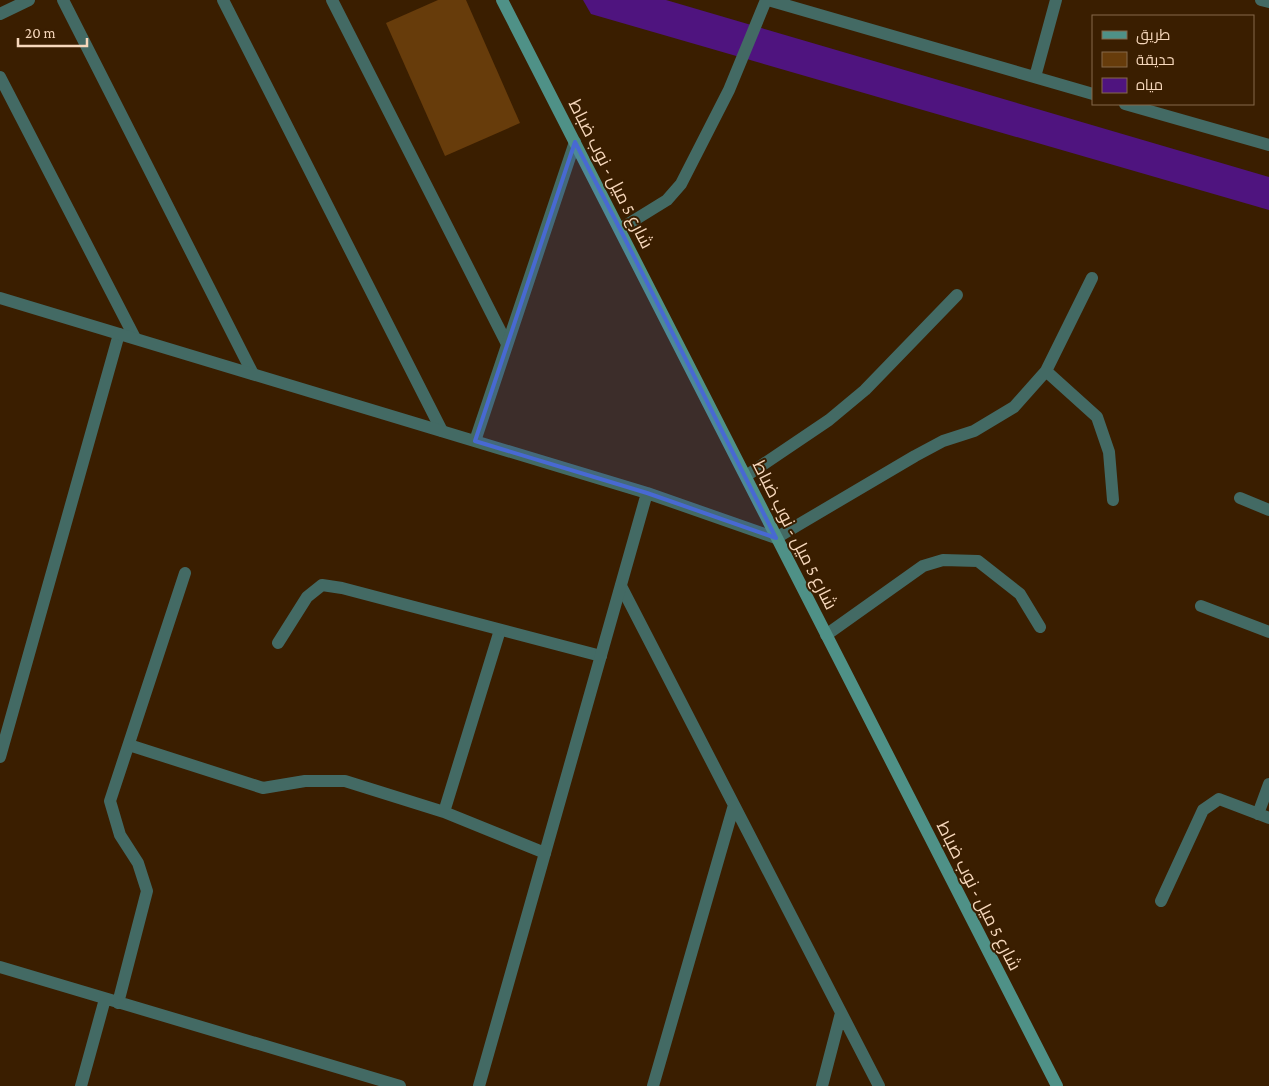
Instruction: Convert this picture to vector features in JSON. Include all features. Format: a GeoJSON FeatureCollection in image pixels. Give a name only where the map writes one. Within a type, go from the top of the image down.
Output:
{"type":"FeatureCollection","features":[{"type":"Feature","properties":{"kind":"main road","name":"شارع 5 ميل - نوب ضباط"},"geometry":{"type":"LineString","coordinates":[[502,0],[1057,1086]]}},
{"type":"Feature","properties":{"kind":"street"},"geometry":{"type":"LineString","coordinates":[[0,14],[29,0]]}},
{"type":"Feature","properties":{"kind":"street"},"geometry":{"type":"LineString","coordinates":[[63,0],[253,374]]}},
{"type":"Feature","properties":{"kind":"street"},"geometry":{"type":"LineString","coordinates":[[223,0],[442,431]]}},
{"type":"Feature","properties":{"kind":"street"},"geometry":{"type":"LineString","coordinates":[[332,0],[507,344]]}},
{"type":"Feature","properties":{"kind":"street"},"geometry":{"type":"LineString","coordinates":[[620,229],[668,200],[681,184],[729,90],[767,0],[1092,94]]}},
{"type":"Feature","properties":{"kind":"street"},"geometry":{"type":"LineString","coordinates":[[1035,78],[1056,0]]}},
{"type":"Feature","properties":{"kind":"street"},"geometry":{"type":"LineString","coordinates":[[1261,0],[1269,2]]}},
{"type":"Feature","properties":{"kind":"street"},"geometry":{"type":"LineString","coordinates":[[0,77],[135,338]]}},
{"type":"Feature","properties":{"kind":"street"},"geometry":{"type":"LineString","coordinates":[[1128,105],[1269,146]]}},
{"type":"Feature","properties":{"kind":"street"},"geometry":{"type":"LineString","coordinates":[[475,441],[575,142]]}},
{"type":"Feature","properties":{"kind":"street"},"geometry":{"type":"LineString","coordinates":[[0,298],[647,493],[776,538],[915,456],[943,441],[974,431],[1014,407],[1046,371],[1092,278]]}},
{"type":"Feature","properties":{"kind":"street"},"geometry":{"type":"LineString","coordinates":[[746,476],[830,420],[865,390],[957,294]]}},
{"type":"Feature","properties":{"kind":"street"},"geometry":{"type":"LineString","coordinates":[[0,757],[119,334]]}},
{"type":"Feature","properties":{"kind":"street"},"geometry":{"type":"LineString","coordinates":[[1046,371],[1097,417],[1109,452],[1113,500]]}},
{"type":"Feature","properties":{"kind":"street"},"geometry":{"type":"LineString","coordinates":[[479,1086],[647,493]]}},
{"type":"Feature","properties":{"kind":"street"},"geometry":{"type":"LineString","coordinates":[[1240,498],[1269,510]]}},
{"type":"Feature","properties":{"kind":"street"},"geometry":{"type":"LineString","coordinates":[[826,635],[923,566],[943,560],[978,561],[1020,594],[1040,627]]}},
{"type":"Feature","properties":{"kind":"street"},"geometry":{"type":"LineString","coordinates":[[118,1003],[147,891],[138,863],[120,835],[110,801],[185,573]]}},
{"type":"Feature","properties":{"kind":"street"},"geometry":{"type":"LineString","coordinates":[[278,643],[307,597],[322,585],[342,588],[601,656]]}},
{"type":"Feature","properties":{"kind":"street"},"geometry":{"type":"LineString","coordinates":[[620,586],[879,1086]]}},
{"type":"Feature","properties":{"kind":"street"},"geometry":{"type":"LineString","coordinates":[[1201,606],[1269,632]]}},
{"type":"Feature","properties":{"kind":"street"},"geometry":{"type":"LineString","coordinates":[[444,812],[500,630]]}},
{"type":"Feature","properties":{"kind":"street"},"geometry":{"type":"LineString","coordinates":[[129,745],[263,788],[305,781],[345,781],[444,812],[545,853]]}},
{"type":"Feature","properties":{"kind":"street"},"geometry":{"type":"LineString","coordinates":[[1161,901],[1202,810],[1219,799],[1264,816],[1269,784]]}},
{"type":"Feature","properties":{"kind":"street"},"geometry":{"type":"LineString","coordinates":[[653,1086],[734,805]]}},
{"type":"Feature","properties":{"kind":"street"},"geometry":{"type":"LineString","coordinates":[[0,967],[400,1086]]}},
{"type":"Feature","properties":{"kind":"street"},"geometry":{"type":"LineString","coordinates":[[81,1086],[105,999]]}},
{"type":"Feature","properties":{"kind":"street"},"geometry":{"type":"LineString","coordinates":[[822,1086],[842,1013]]}},
{"type":"Feature","properties":{"kind":"highlighted area"},"geometry":{"type":"Polygon","coordinates":[[[575,142],[620,229],[776,538],[647,493],[475,441],[575,142]]]}},
{"type":"Feature","properties":{"kind":"green space"},"geometry":{"type":"Polygon","coordinates":[[[438,0],[466,0],[520,123],[445,156],[386,23],[438,0]]]}},
{"type":"Feature","properties":{"kind":"water"},"geometry":{"type":"Polygon","coordinates":[[[583,0],[666,0],[1269,177],[1269,210],[591,14],[583,0]]]}}]}
